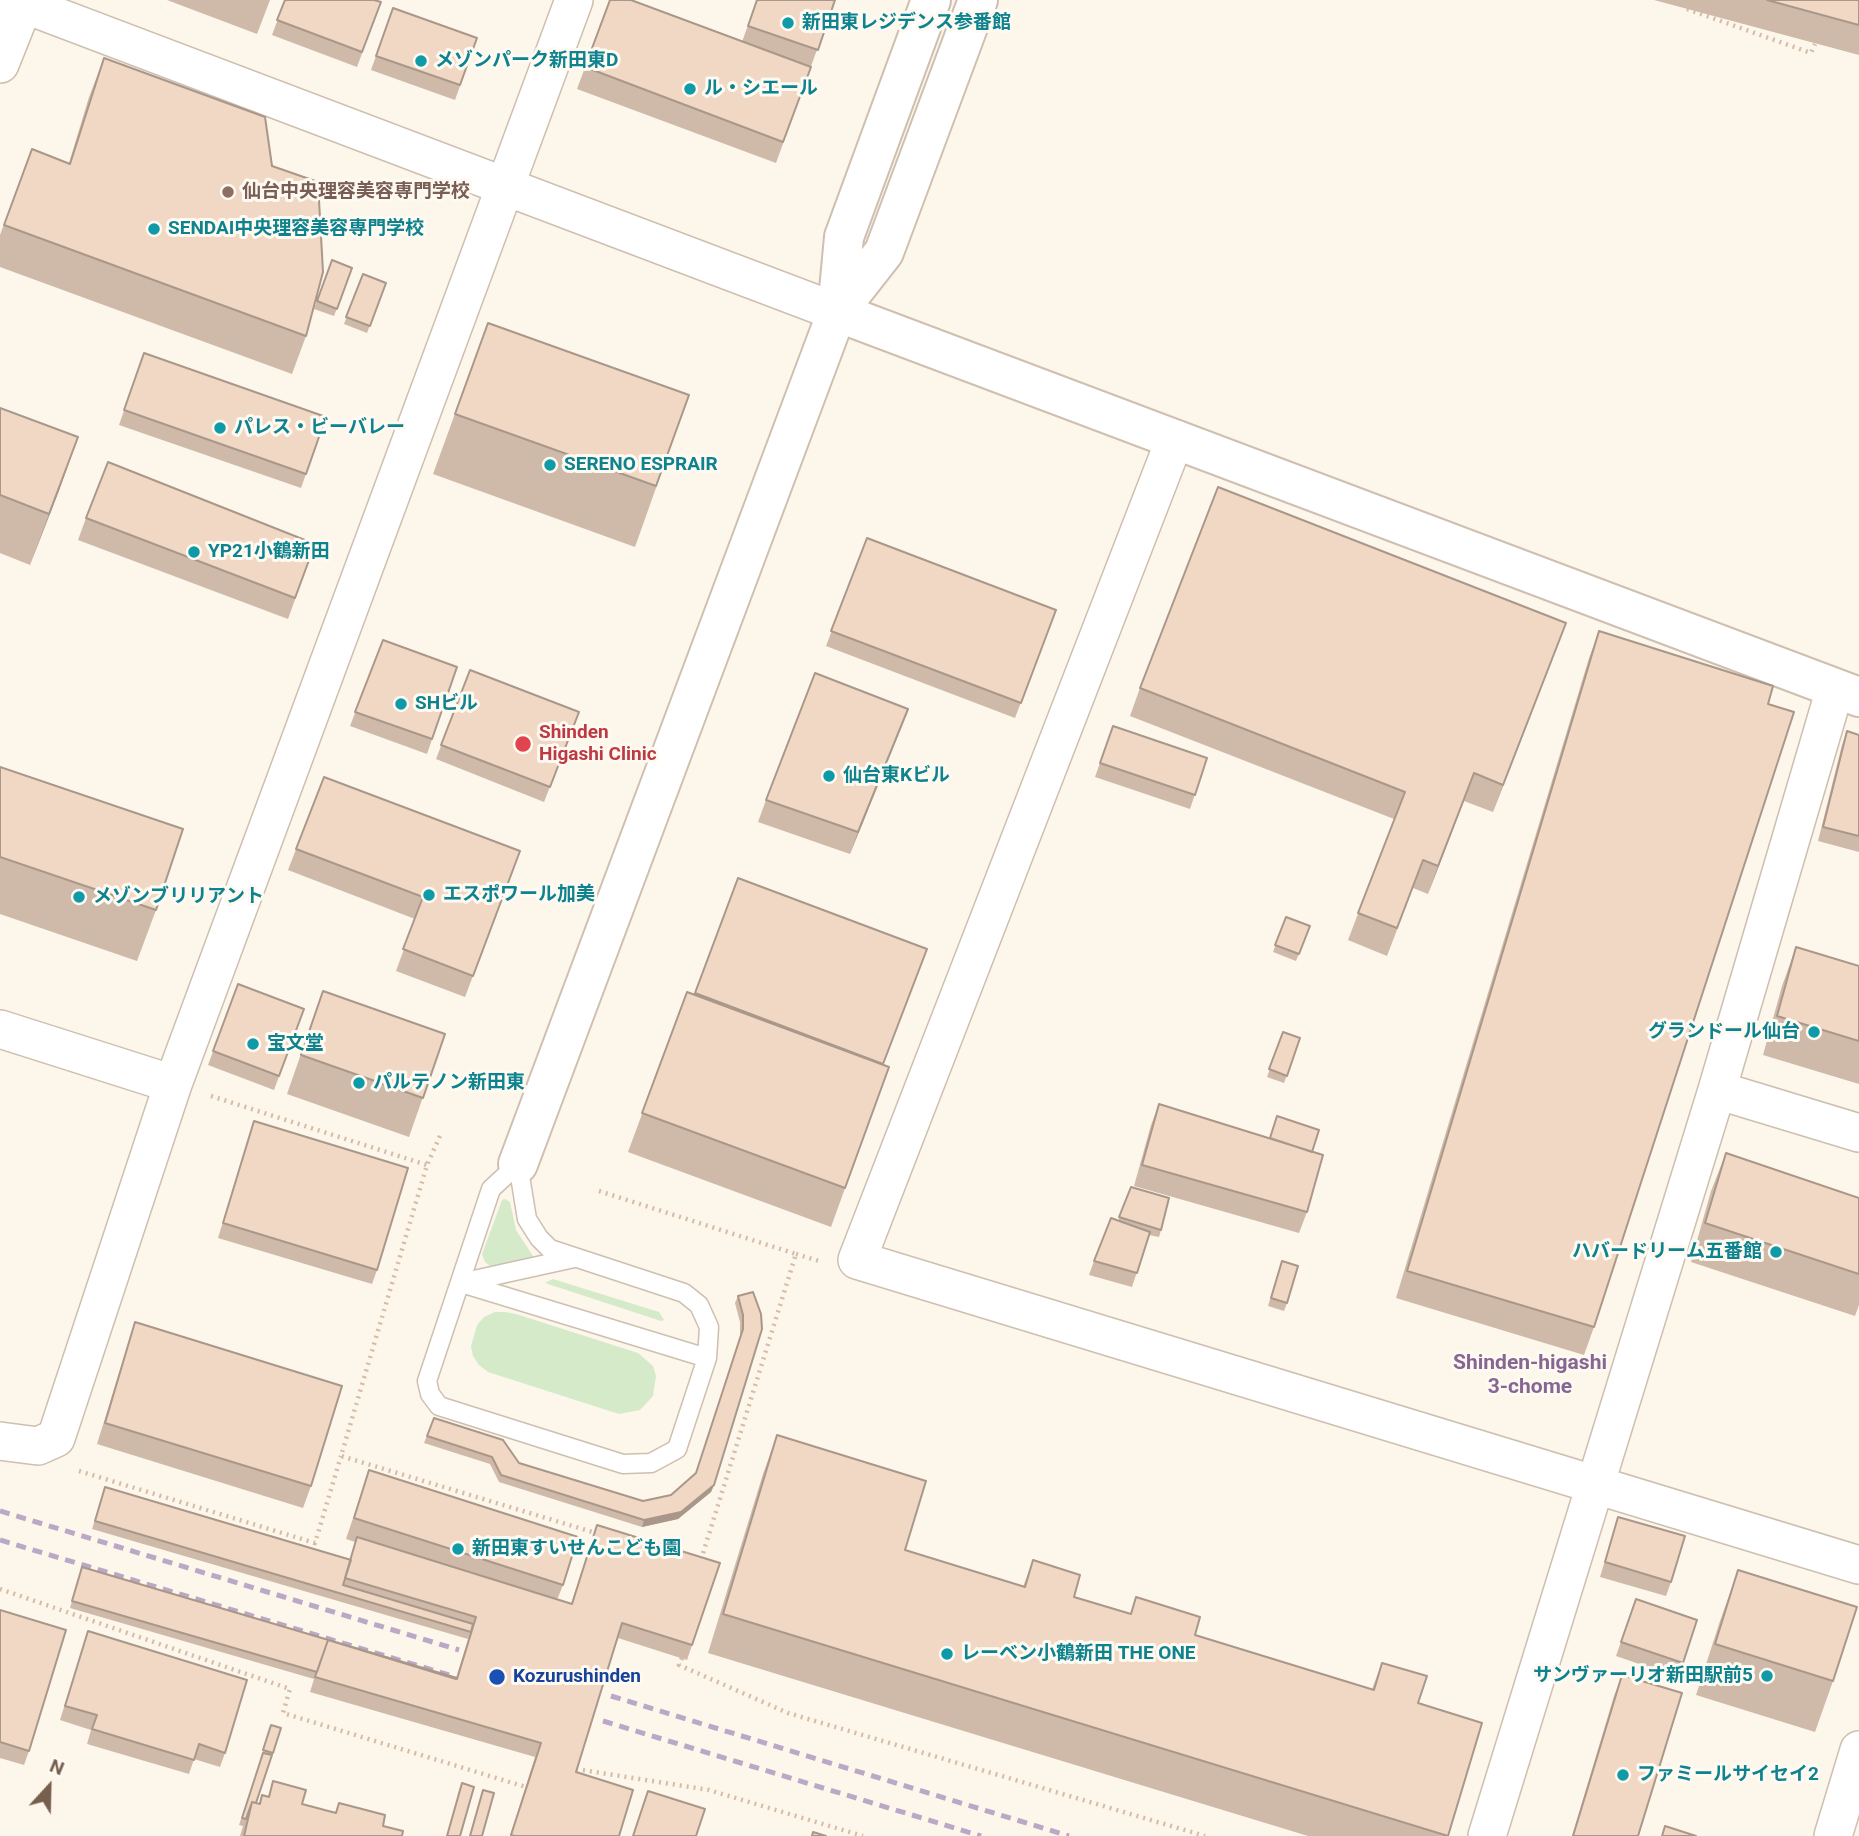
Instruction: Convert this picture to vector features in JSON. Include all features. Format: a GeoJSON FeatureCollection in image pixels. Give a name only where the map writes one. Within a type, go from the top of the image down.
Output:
{"type":"FeatureCollection","features":[{"type":"Feature","properties":{"kind":"street"},"geometry":{"type":"LineString","coordinates":[[0,1441],[38,1446],[56,1438],[173,1084],[574,0]]}},
{"type":"Feature","properties":{"kind":"street"},"geometry":{"type":"LineString","coordinates":[[518,1164],[837,312],[844,237],[931,0]]}},
{"type":"Feature","properties":{"kind":"street"},"geometry":{"type":"LineString","coordinates":[[837,312],[884,253],[978,0]]}},
{"type":"Feature","properties":{"kind":"street"},"geometry":{"type":"LineString","coordinates":[[0,64],[18,2],[1847,693],[1717,1090],[1487,1836]]}},
{"type":"Feature","properties":{"kind":"street"},"geometry":{"type":"LineString","coordinates":[[1175,439],[857,1260],[1859,1565]]}},
{"type":"Feature","properties":{"kind":"street"},"geometry":{"type":"LineString","coordinates":[[0,1029],[173,1084]]}},
{"type":"Feature","properties":{"kind":"street"},"geometry":{"type":"LineString","coordinates":[[1717,1090],[1859,1133]]}},
{"type":"Feature","properties":{"kind":"street"},"geometry":{"type":"LineString","coordinates":[[1833,1836],[1859,1750]]}},
{"type":"Feature","properties":{"kind":"lane"},"geometry":{"type":"LineString","coordinates":[[518,1164],[527,1219],[538,1238],[550,1249],[684,1293],[699,1305],[709,1327],[707,1359],[677,1449],[651,1463],[624,1464],[439,1406],[430,1394],[427,1381],[491,1189],[518,1164]]}},
{"type":"Feature","properties":{"kind":"lane"},"geometry":{"type":"LineString","coordinates":[[461,1283],[576,1258]]}},
{"type":"Feature","properties":{"kind":"lane"},"geometry":{"type":"LineString","coordinates":[[461,1283],[707,1359]]}},
{"type":"Feature","properties":{"kind":"path"},"geometry":{"type":"LineString","coordinates":[[1687,9],[1811,53],[1815,44]]}},
{"type":"Feature","properties":{"kind":"path"},"geometry":{"type":"LineString","coordinates":[[173,1084],[427,1165]]}},
{"type":"Feature","properties":{"kind":"path"},"geometry":{"type":"LineString","coordinates":[[69,1469],[315,1543],[427,1165],[440,1136]]}},
{"type":"Feature","properties":{"kind":"path"},"geometry":{"type":"LineString","coordinates":[[599,1191],[796,1254],[699,1565],[712,1569]]}},
{"type":"Feature","properties":{"kind":"path"},"geometry":{"type":"LineString","coordinates":[[341,1455],[606,1537]]}},
{"type":"Feature","properties":{"kind":"path"},"geometry":{"type":"LineString","coordinates":[[0,1589],[290,1689],[282,1713],[526,1787]]}},
{"type":"Feature","properties":{"kind":"path"},"geometry":{"type":"LineString","coordinates":[[682,1658],[679,1665],[788,1713],[1205,1836]]}},
{"type":"Feature","properties":{"kind":"path"},"geometry":{"type":"LineString","coordinates":[[576,1769],[709,1790],[863,1836]]}},
{"type":"Feature","properties":{"kind":"green space"},"geometry":{"type":"Polygon","coordinates":[[[502,1200],[510,1202],[516,1230],[533,1256],[530,1259],[490,1266],[482,1254],[502,1200]]]}},
{"type":"Feature","properties":{"kind":"green space"},"geometry":{"type":"Polygon","coordinates":[[[553,1279],[659,1312],[664,1320],[545,1283],[553,1279]]]}},
{"type":"Feature","properties":{"kind":"green space"},"geometry":{"type":"Polygon","coordinates":[[[495,1312],[516,1314],[638,1353],[653,1366],[656,1376],[653,1396],[640,1410],[619,1414],[488,1372],[473,1356],[471,1346],[477,1325],[484,1317],[495,1312]]]}},
{"type":"Feature","properties":{"kind":"building"},"geometry":{"type":"Polygon","coordinates":[[[285,0],[381,2],[362,52],[277,20],[285,0]]]}},
{"type":"Feature","properties":{"kind":"building","name":"ル・シエール"},"geometry":{"type":"Polygon","coordinates":[[[610,0],[631,0],[811,67],[783,142],[585,67],[610,0]]]}},
{"type":"Feature","properties":{"kind":"building","name":"新田東レジデンス参番館"},"geometry":{"type":"Polygon","coordinates":[[[757,0],[835,0],[818,50],[748,26],[757,0]]]}},
{"type":"Feature","properties":{"kind":"building"},"geometry":{"type":"Polygon","coordinates":[[[1767,0],[1859,0],[1859,25],[1767,0]]]}},
{"type":"Feature","properties":{"kind":"building","name":"メゾンパーク新田東D"},"geometry":{"type":"Polygon","coordinates":[[[393,8],[477,38],[460,85],[376,56],[393,8]]]}},
{"type":"Feature","properties":{"kind":"building","name":"SENDAI中央理容美容専門学校"},"geometry":{"type":"Polygon","coordinates":[[[104,58],[265,117],[272,166],[318,182],[323,272],[306,336],[4,225],[32,149],[70,164],[104,58]]]}},
{"type":"Feature","properties":{"kind":"building"},"geometry":{"type":"Polygon","coordinates":[[[332,260],[352,268],[337,309],[317,301],[332,260]]]}},
{"type":"Feature","properties":{"kind":"building"},"geometry":{"type":"Polygon","coordinates":[[[363,274],[386,283],[370,326],[346,317],[363,274]]]}},
{"type":"Feature","properties":{"kind":"building"},"geometry":{"type":"Polygon","coordinates":[[[488,323],[689,395],[656,486],[455,414],[488,323]]]}},
{"type":"Feature","properties":{"kind":"building","name":"パレス・ビーバレー"},"geometry":{"type":"Polygon","coordinates":[[[144,353],[326,417],[306,474],[124,410],[144,353]]]}},
{"type":"Feature","properties":{"kind":"building"},"geometry":{"type":"Polygon","coordinates":[[[0,408],[78,437],[49,514],[0,495],[0,408]]]}},
{"type":"Feature","properties":{"kind":"building","name":"YP21小鶴新田"},"geometry":{"type":"Polygon","coordinates":[[[108,462],[315,544],[295,598],[86,518],[108,462]]]}},
{"type":"Feature","properties":{"kind":"building"},"geometry":{"type":"Polygon","coordinates":[[[1218,487],[1566,623],[1503,785],[1474,773],[1438,866],[1423,860],[1397,928],[1358,913],[1405,792],[1140,688],[1218,487]]]}},
{"type":"Feature","properties":{"kind":"building"},"geometry":{"type":"Polygon","coordinates":[[[867,538],[1056,610],[1021,703],[831,631],[867,538]]]}},
{"type":"Feature","properties":{"kind":"building"},"geometry":{"type":"Polygon","coordinates":[[[1599,631],[1773,686],[1768,704],[1794,712],[1594,1327],[1407,1271],[1599,631]]]}},
{"type":"Feature","properties":{"kind":"building","name":"SHビル"},"geometry":{"type":"Polygon","coordinates":[[[383,640],[457,667],[432,739],[355,712],[383,640]]]}},
{"type":"Feature","properties":{"kind":"building"},"geometry":{"type":"Polygon","coordinates":[[[470,670],[579,712],[550,787],[441,745],[470,670]]]}},
{"type":"Feature","properties":{"kind":"building","name":"仙台東Kビル"},"geometry":{"type":"Polygon","coordinates":[[[815,673],[908,709],[858,832],[766,800],[815,673]]]}},
{"type":"Feature","properties":{"kind":"building"},"geometry":{"type":"Polygon","coordinates":[[[1113,726],[1207,758],[1195,795],[1100,763],[1113,726]]]}},
{"type":"Feature","properties":{"kind":"building"},"geometry":{"type":"Polygon","coordinates":[[[1847,731],[1859,735],[1859,836],[1823,827],[1847,731]]]}},
{"type":"Feature","properties":{"kind":"building"},"geometry":{"type":"Polygon","coordinates":[[[0,767],[183,829],[156,910],[0,857],[0,767]]]}},
{"type":"Feature","properties":{"kind":"building","name":"エスポワール加美"},"geometry":{"type":"Polygon","coordinates":[[[324,777],[520,851],[473,976],[403,949],[423,897],[296,849],[324,777]]]}},
{"type":"Feature","properties":{"kind":"building"},"geometry":{"type":"Polygon","coordinates":[[[738,878],[927,949],[883,1064],[695,993],[738,878]]]}},
{"type":"Feature","properties":{"kind":"building"},"geometry":{"type":"Polygon","coordinates":[[[1286,917],[1310,926],[1299,954],[1275,945],[1286,917]]]}},
{"type":"Feature","properties":{"kind":"building"},"geometry":{"type":"Polygon","coordinates":[[[1796,947],[1859,966],[1859,1041],[1777,1016],[1796,947]]]}},
{"type":"Feature","properties":{"kind":"building","name":"宝文堂"},"geometry":{"type":"Polygon","coordinates":[[[238,984],[304,1009],[279,1076],[213,1051],[238,984]]]}},
{"type":"Feature","properties":{"kind":"building"},"geometry":{"type":"Polygon","coordinates":[[[323,991],[445,1034],[423,1098],[301,1055],[323,991]]]}},
{"type":"Feature","properties":{"kind":"building"},"geometry":{"type":"Polygon","coordinates":[[[687,992],[889,1067],[845,1188],[642,1113],[687,992]]]}},
{"type":"Feature","properties":{"kind":"building"},"geometry":{"type":"Polygon","coordinates":[[[1283,1032],[1300,1038],[1287,1076],[1269,1069],[1283,1032]]]}},
{"type":"Feature","properties":{"kind":"building"},"geometry":{"type":"Polygon","coordinates":[[[1159,1104],[1323,1155],[1307,1212],[1142,1165],[1159,1104]]]}},
{"type":"Feature","properties":{"kind":"building"},"geometry":{"type":"Polygon","coordinates":[[[1277,1116],[1319,1130],[1312,1152],[1270,1138],[1277,1116]]]}},
{"type":"Feature","properties":{"kind":"building"},"geometry":{"type":"Polygon","coordinates":[[[254,1121],[408,1168],[377,1270],[223,1223],[254,1121]]]}},
{"type":"Feature","properties":{"kind":"building"},"geometry":{"type":"Polygon","coordinates":[[[1726,1153],[1859,1198],[1859,1274],[1705,1223],[1726,1153]]]}},
{"type":"Feature","properties":{"kind":"building"},"geometry":{"type":"Polygon","coordinates":[[[1131,1187],[1169,1198],[1161,1230],[1119,1217],[1131,1187]]]}},
{"type":"Feature","properties":{"kind":"building"},"geometry":{"type":"Polygon","coordinates":[[[1111,1218],[1150,1232],[1137,1273],[1094,1261],[1111,1218]]]}},
{"type":"Feature","properties":{"kind":"building"},"geometry":{"type":"Polygon","coordinates":[[[1282,1261],[1298,1266],[1287,1303],[1271,1298],[1282,1261]]]}},
{"type":"Feature","properties":{"kind":"building"},"geometry":{"type":"Polygon","coordinates":[[[753,1292],[761,1314],[762,1329],[714,1485],[681,1512],[644,1520],[501,1475],[492,1457],[427,1436],[434,1418],[503,1440],[519,1463],[643,1501],[671,1495],[696,1473],[743,1329],[738,1296],[753,1292]]]}},
{"type":"Feature","properties":{"kind":"building"},"geometry":{"type":"Polygon","coordinates":[[[135,1322],[342,1386],[311,1486],[105,1423],[135,1322]]]}},
{"type":"Feature","properties":{"kind":"building","name":"レーベン小鶴新田 THE ONE"},"geometry":{"type":"Polygon","coordinates":[[[777,1435],[926,1481],[905,1550],[1025,1587],[1033,1560],[1080,1575],[1074,1597],[1131,1614],[1136,1597],[1200,1617],[1195,1635],[1374,1690],[1382,1663],[1427,1676],[1418,1703],[1482,1723],[1448,1836],[723,1614],[777,1435]]]}},
{"type":"Feature","properties":{"kind":"building"},"geometry":{"type":"Polygon","coordinates":[[[369,1470],[578,1537],[563,1585],[354,1518],[369,1470]]]}},
{"type":"Feature","properties":{"kind":"building"},"geometry":{"type":"Polygon","coordinates":[[[105,1487],[351,1560],[343,1585],[473,1624],[471,1632],[95,1521],[105,1487]]]}},
{"type":"Feature","properties":{"kind":"building"},"geometry":{"type":"Polygon","coordinates":[[[1618,1517],[1685,1536],[1671,1582],[1605,1562],[1618,1517]]]}},
{"type":"Feature","properties":{"kind":"building","name":"Kozurushinden"},"geometry":{"type":"Polygon","coordinates":[[[597,1525],[720,1563],[692,1645],[622,1623],[576,1772],[633,1790],[619,1836],[511,1835],[541,1743],[315,1677],[328,1640],[457,1679],[476,1617],[345,1578],[357,1537],[572,1604],[597,1525]]]}},
{"type":"Feature","properties":{"kind":"building"},"geometry":{"type":"Polygon","coordinates":[[[82,1567],[457,1678],[328,1640],[317,1672],[72,1601],[82,1567]]]}},
{"type":"Feature","properties":{"kind":"building"},"geometry":{"type":"Polygon","coordinates":[[[1738,1570],[1857,1607],[1833,1681],[1715,1644],[1738,1570]]]}},
{"type":"Feature","properties":{"kind":"building"},"geometry":{"type":"Polygon","coordinates":[[[1636,1599],[1697,1620],[1683,1663],[1621,1642],[1636,1599]]]}},
{"type":"Feature","properties":{"kind":"building"},"geometry":{"type":"Polygon","coordinates":[[[0,1610],[66,1630],[29,1751],[0,1742],[0,1610]]]}},
{"type":"Feature","properties":{"kind":"building"},"geometry":{"type":"Polygon","coordinates":[[[88,1631],[247,1680],[225,1753],[199,1744],[194,1760],[92,1729],[97,1715],[65,1706],[88,1631]]]}},
{"type":"Feature","properties":{"kind":"building","name":"ファミールサイセイ2"},"geometry":{"type":"Polygon","coordinates":[[[1622,1675],[1682,1693],[1638,1836],[1573,1836],[1622,1675]]]}},
{"type":"Feature","properties":{"kind":"building"},"geometry":{"type":"Polygon","coordinates":[[[271,1725],[281,1728],[273,1753],[263,1750],[271,1725]]]}},
{"type":"Feature","properties":{"kind":"building"},"geometry":{"type":"Polygon","coordinates":[[[263,1753],[272,1755],[256,1803],[252,1802],[246,1819],[242,1818],[263,1753]]]}},
{"type":"Feature","properties":{"kind":"building"},"geometry":{"type":"Polygon","coordinates":[[[273,1781],[306,1790],[302,1804],[336,1813],[339,1803],[385,1815],[383,1826],[403,1831],[402,1836],[244,1836],[252,1802],[260,1804],[262,1795],[269,1797],[273,1781]]]}},
{"type":"Feature","properties":{"kind":"building"},"geometry":{"type":"Polygon","coordinates":[[[462,1783],[474,1787],[460,1836],[447,1836],[462,1783]]]}},
{"type":"Feature","properties":{"kind":"building"},"geometry":{"type":"Polygon","coordinates":[[[483,1790],[494,1793],[482,1836],[470,1836],[483,1790]]]}},
{"type":"Feature","properties":{"kind":"building"},"geometry":{"type":"Polygon","coordinates":[[[648,1791],[705,1809],[696,1836],[633,1836],[648,1791]]]}},
{"type":"Feature","properties":{"kind":"building"},"geometry":{"type":"Polygon","coordinates":[[[1665,1826],[1696,1836],[1662,1836],[1665,1826]]]}},
{"type":"Feature","properties":{"kind":"railway"},"geometry":{"type":"LineString","coordinates":[[0,1511],[459,1650]]}},
{"type":"Feature","properties":{"kind":"railway"},"geometry":{"type":"LineString","coordinates":[[0,1540],[449,1675]]}},
{"type":"Feature","properties":{"kind":"railway"},"geometry":{"type":"LineString","coordinates":[[611,1696],[1069,1836]]}},
{"type":"Feature","properties":{"kind":"railway"},"geometry":{"type":"LineString","coordinates":[[603,1721],[981,1836]]}},
{"type":"Feature","properties":{"kind":"place","name":"新田東レジデンス参番館"},"geometry":{"type":"Point","coordinates":[788,23]}},
{"type":"Feature","properties":{"kind":"place","name":"メゾンパーク新田東D"},"geometry":{"type":"Point","coordinates":[421,61]}},
{"type":"Feature","properties":{"kind":"place","name":"ル・シエール"},"geometry":{"type":"Point","coordinates":[690,89]}},
{"type":"Feature","properties":{"kind":"place","name":"仙台中央理容美容専門学校"},"geometry":{"type":"Point","coordinates":[228,192]}},
{"type":"Feature","properties":{"kind":"place","name":"SENDAI中央理容美容専門学校"},"geometry":{"type":"Point","coordinates":[154,229]}},
{"type":"Feature","properties":{"kind":"place","name":"パレス・ビーバレー"},"geometry":{"type":"Point","coordinates":[220,428]}},
{"type":"Feature","properties":{"kind":"place","name":"SERENO ESPRAIR"},"geometry":{"type":"Point","coordinates":[550,465]}},
{"type":"Feature","properties":{"kind":"place","name":"YP21小鶴新田"},"geometry":{"type":"Point","coordinates":[194,552]}},
{"type":"Feature","properties":{"kind":"place","name":"SHビル"},"geometry":{"type":"Point","coordinates":[401,704]}},
{"type":"Feature","properties":{"kind":"place","name":"Shinden Higashi Clinic"},"geometry":{"type":"Point","coordinates":[523,744]}},
{"type":"Feature","properties":{"kind":"place","name":"仙台東Kビル"},"geometry":{"type":"Point","coordinates":[829,776]}},
{"type":"Feature","properties":{"kind":"place","name":"エスポワール加美"},"geometry":{"type":"Point","coordinates":[429,895]}},
{"type":"Feature","properties":{"kind":"place","name":"メゾンブリリアント"},"geometry":{"type":"Point","coordinates":[79,897]}},
{"type":"Feature","properties":{"kind":"place","name":"グランドール仙台"},"geometry":{"type":"Point","coordinates":[1814,1032]}},
{"type":"Feature","properties":{"kind":"place","name":"宝文堂"},"geometry":{"type":"Point","coordinates":[253,1044]}},
{"type":"Feature","properties":{"kind":"place","name":"パルテノン新田東"},"geometry":{"type":"Point","coordinates":[359,1083]}},
{"type":"Feature","properties":{"kind":"place","name":"ハバードリーム五番館"},"geometry":{"type":"Point","coordinates":[1776,1252]}},
{"type":"Feature","properties":{"kind":"place","name":"新田東すいせんこども園"},"geometry":{"type":"Point","coordinates":[458,1549]}},
{"type":"Feature","properties":{"kind":"place","name":"レーベン小鶴新田 THE ONE"},"geometry":{"type":"Point","coordinates":[947,1654]}},
{"type":"Feature","properties":{"kind":"place","name":"サンヴァーリオ新田駅前5"},"geometry":{"type":"Point","coordinates":[1767,1676]}},
{"type":"Feature","properties":{"kind":"place","name":"Kozurushinden"},"geometry":{"type":"Point","coordinates":[497,1677]}},
{"type":"Feature","properties":{"kind":"place","name":"ファミールサイセイ2"},"geometry":{"type":"Point","coordinates":[1623,1775]}},
{"type":"Feature","properties":{"kind":"district","name":"Shinden-higashi 3-chome"},"geometry":{"type":"Point","coordinates":[1530,1376]}}]}
